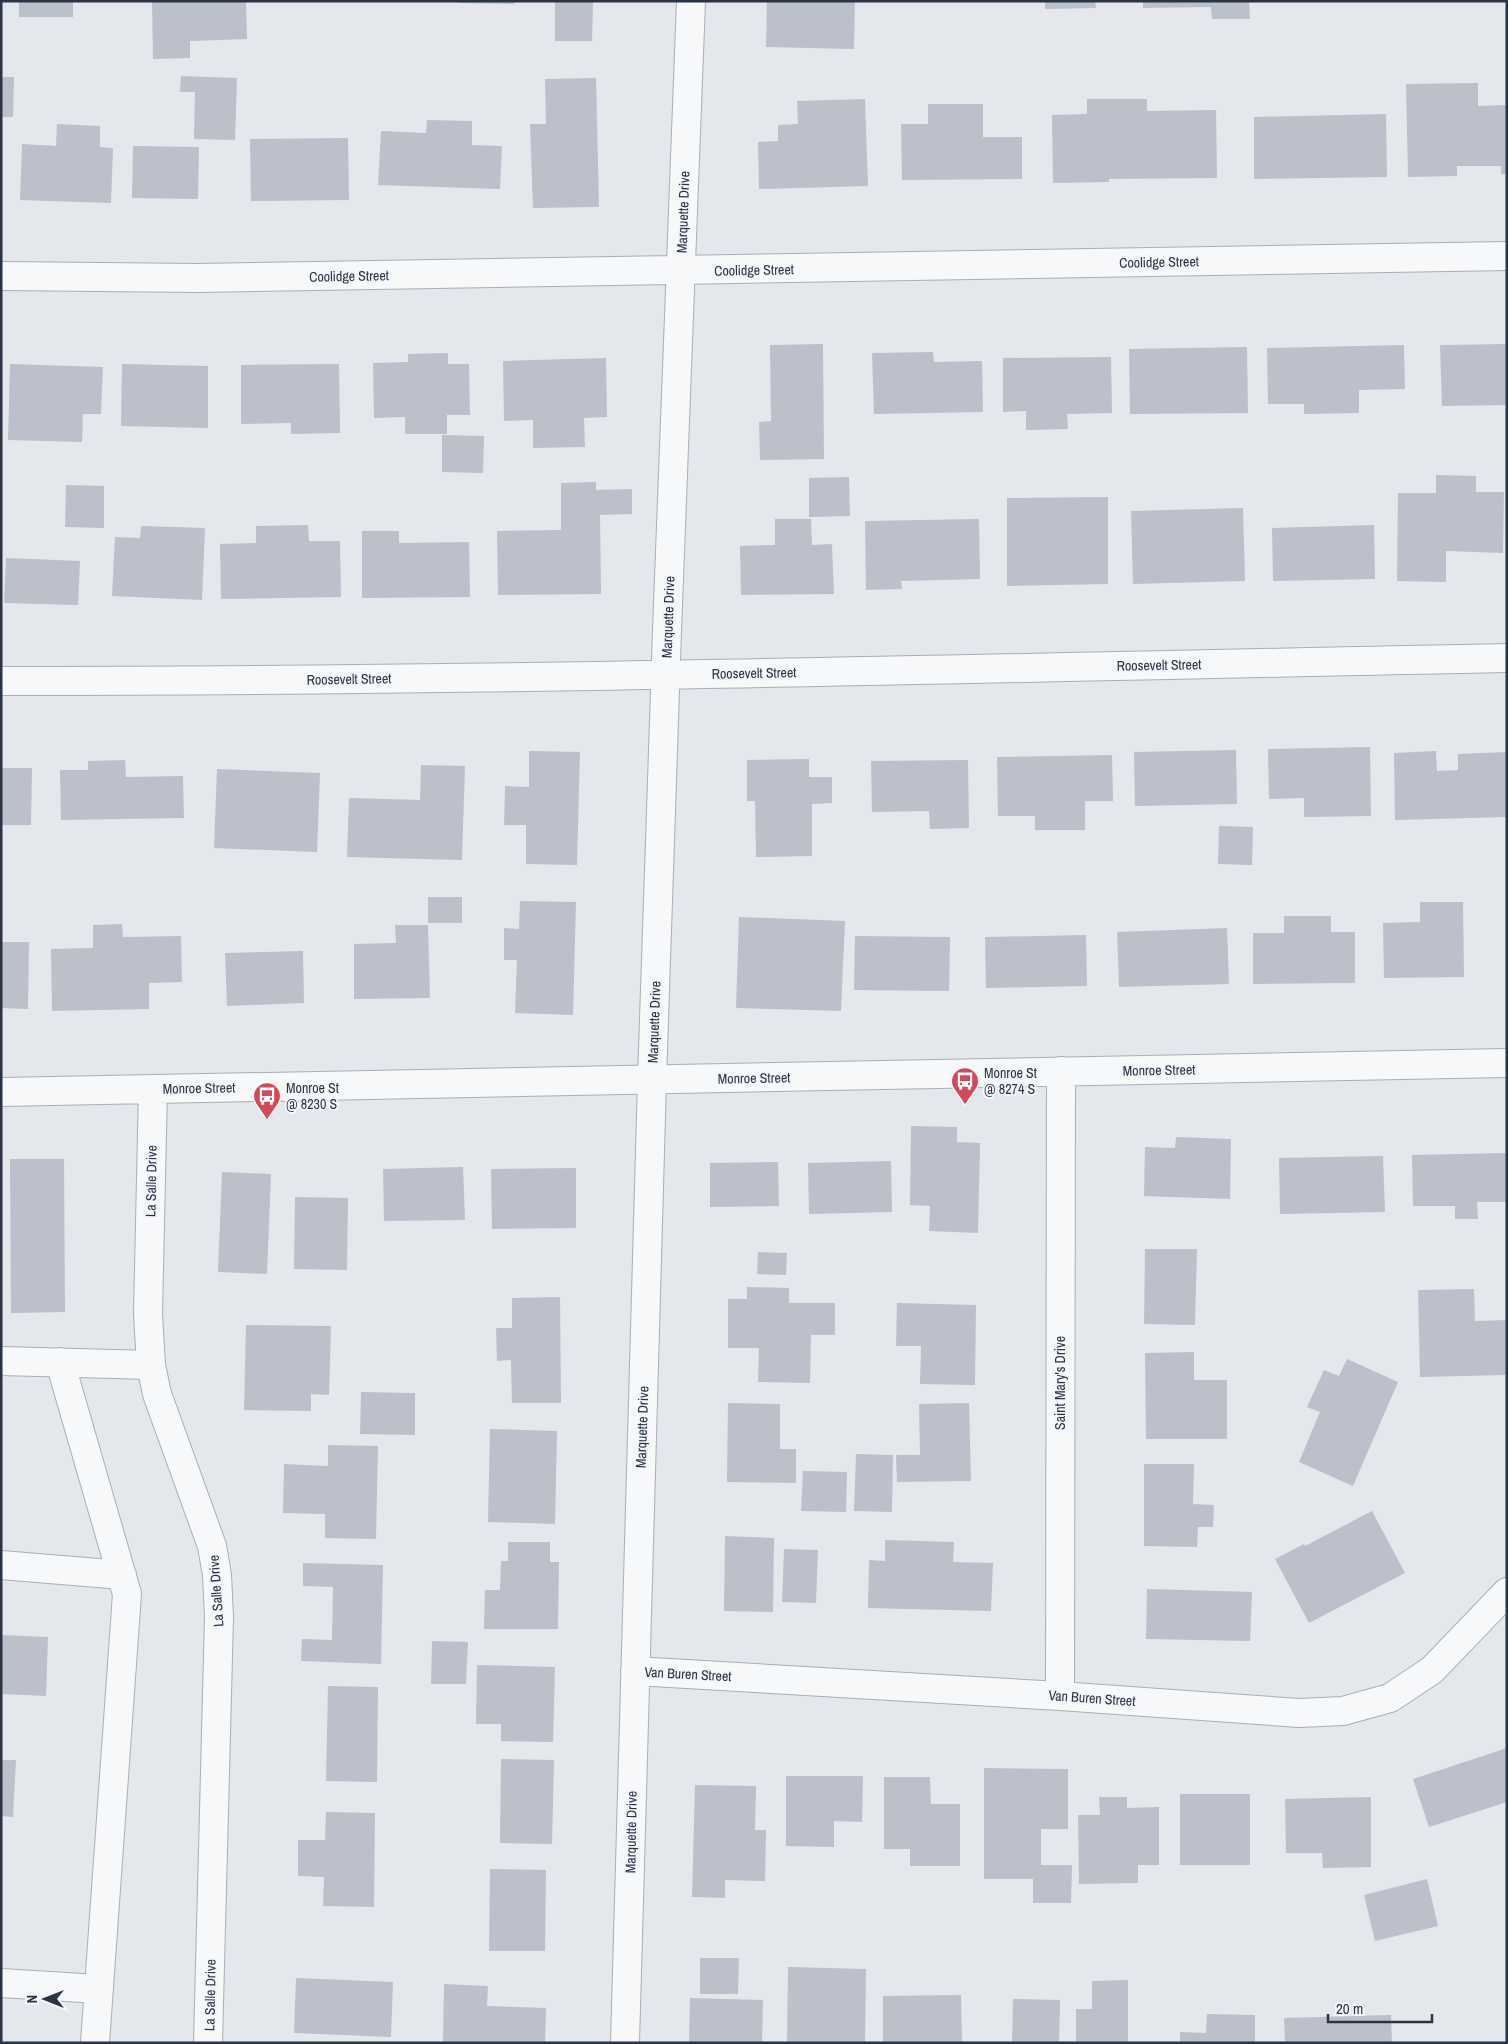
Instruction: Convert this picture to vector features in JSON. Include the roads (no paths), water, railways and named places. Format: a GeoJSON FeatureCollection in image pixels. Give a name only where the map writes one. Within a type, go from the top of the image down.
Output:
{"type":"FeatureCollection","features":[{"type":"Feature","properties":{"kind":"street","name":"Marquette Drive"},"geometry":{"type":"LineString","coordinates":[[626,2043],[652,1080],[692,1]]}},
{"type":"Feature","properties":{"kind":"street","name":"Coolidge Street"},"geometry":{"type":"LineString","coordinates":[[1,276],[198,278],[1507,256]]}},
{"type":"Feature","properties":{"kind":"street","name":"Roosevelt Street"},"geometry":{"type":"LineString","coordinates":[[1,680],[209,681],[666,675],[1507,658]]}},
{"type":"Feature","properties":{"kind":"street","name":"Monroe Street"},"geometry":{"type":"LineString","coordinates":[[1,1092],[1507,1063]]}},
{"type":"Feature","properties":{"kind":"street","name":"Saint Mary's Drive"},"geometry":{"type":"LineString","coordinates":[[1060,1696],[1061,1071]]}},
{"type":"Feature","properties":{"kind":"street","name":"La Salle Drive"},"geometry":{"type":"LineString","coordinates":[[153,1089],[148,1314],[151,1365],[157,1394],[212,1546],[219,1617],[208,2043]]}},
{"type":"Feature","properties":{"kind":"street"},"geometry":{"type":"LineString","coordinates":[[1,1361],[151,1365]]}},
{"type":"Feature","properties":{"kind":"street"},"geometry":{"type":"LineString","coordinates":[[60,1362],[127,1594],[95,2043]]}},
{"type":"Feature","properties":{"kind":"street"},"geometry":{"type":"LineString","coordinates":[[1,1565],[122,1575]]}},
{"type":"Feature","properties":{"kind":"street","name":"Van Buren Street"},"geometry":{"type":"LineString","coordinates":[[635,1671],[1060,1696],[1299,1713],[1343,1712],[1390,1698],[1432,1670],[1507,1592]]}},
{"type":"Feature","properties":{"kind":"street"},"geometry":{"type":"LineString","coordinates":[[1,1983],[98,1989]]}},
{"type":"Feature","properties":{"kind":"place","name":"Monroe St @ 8274 S"},"geometry":{"type":"Point","coordinates":[965,1105]}},
{"type":"Feature","properties":{"kind":"place","name":"Monroe St @ 8230 S"},"geometry":{"type":"Point","coordinates":[267,1120]}}]}
